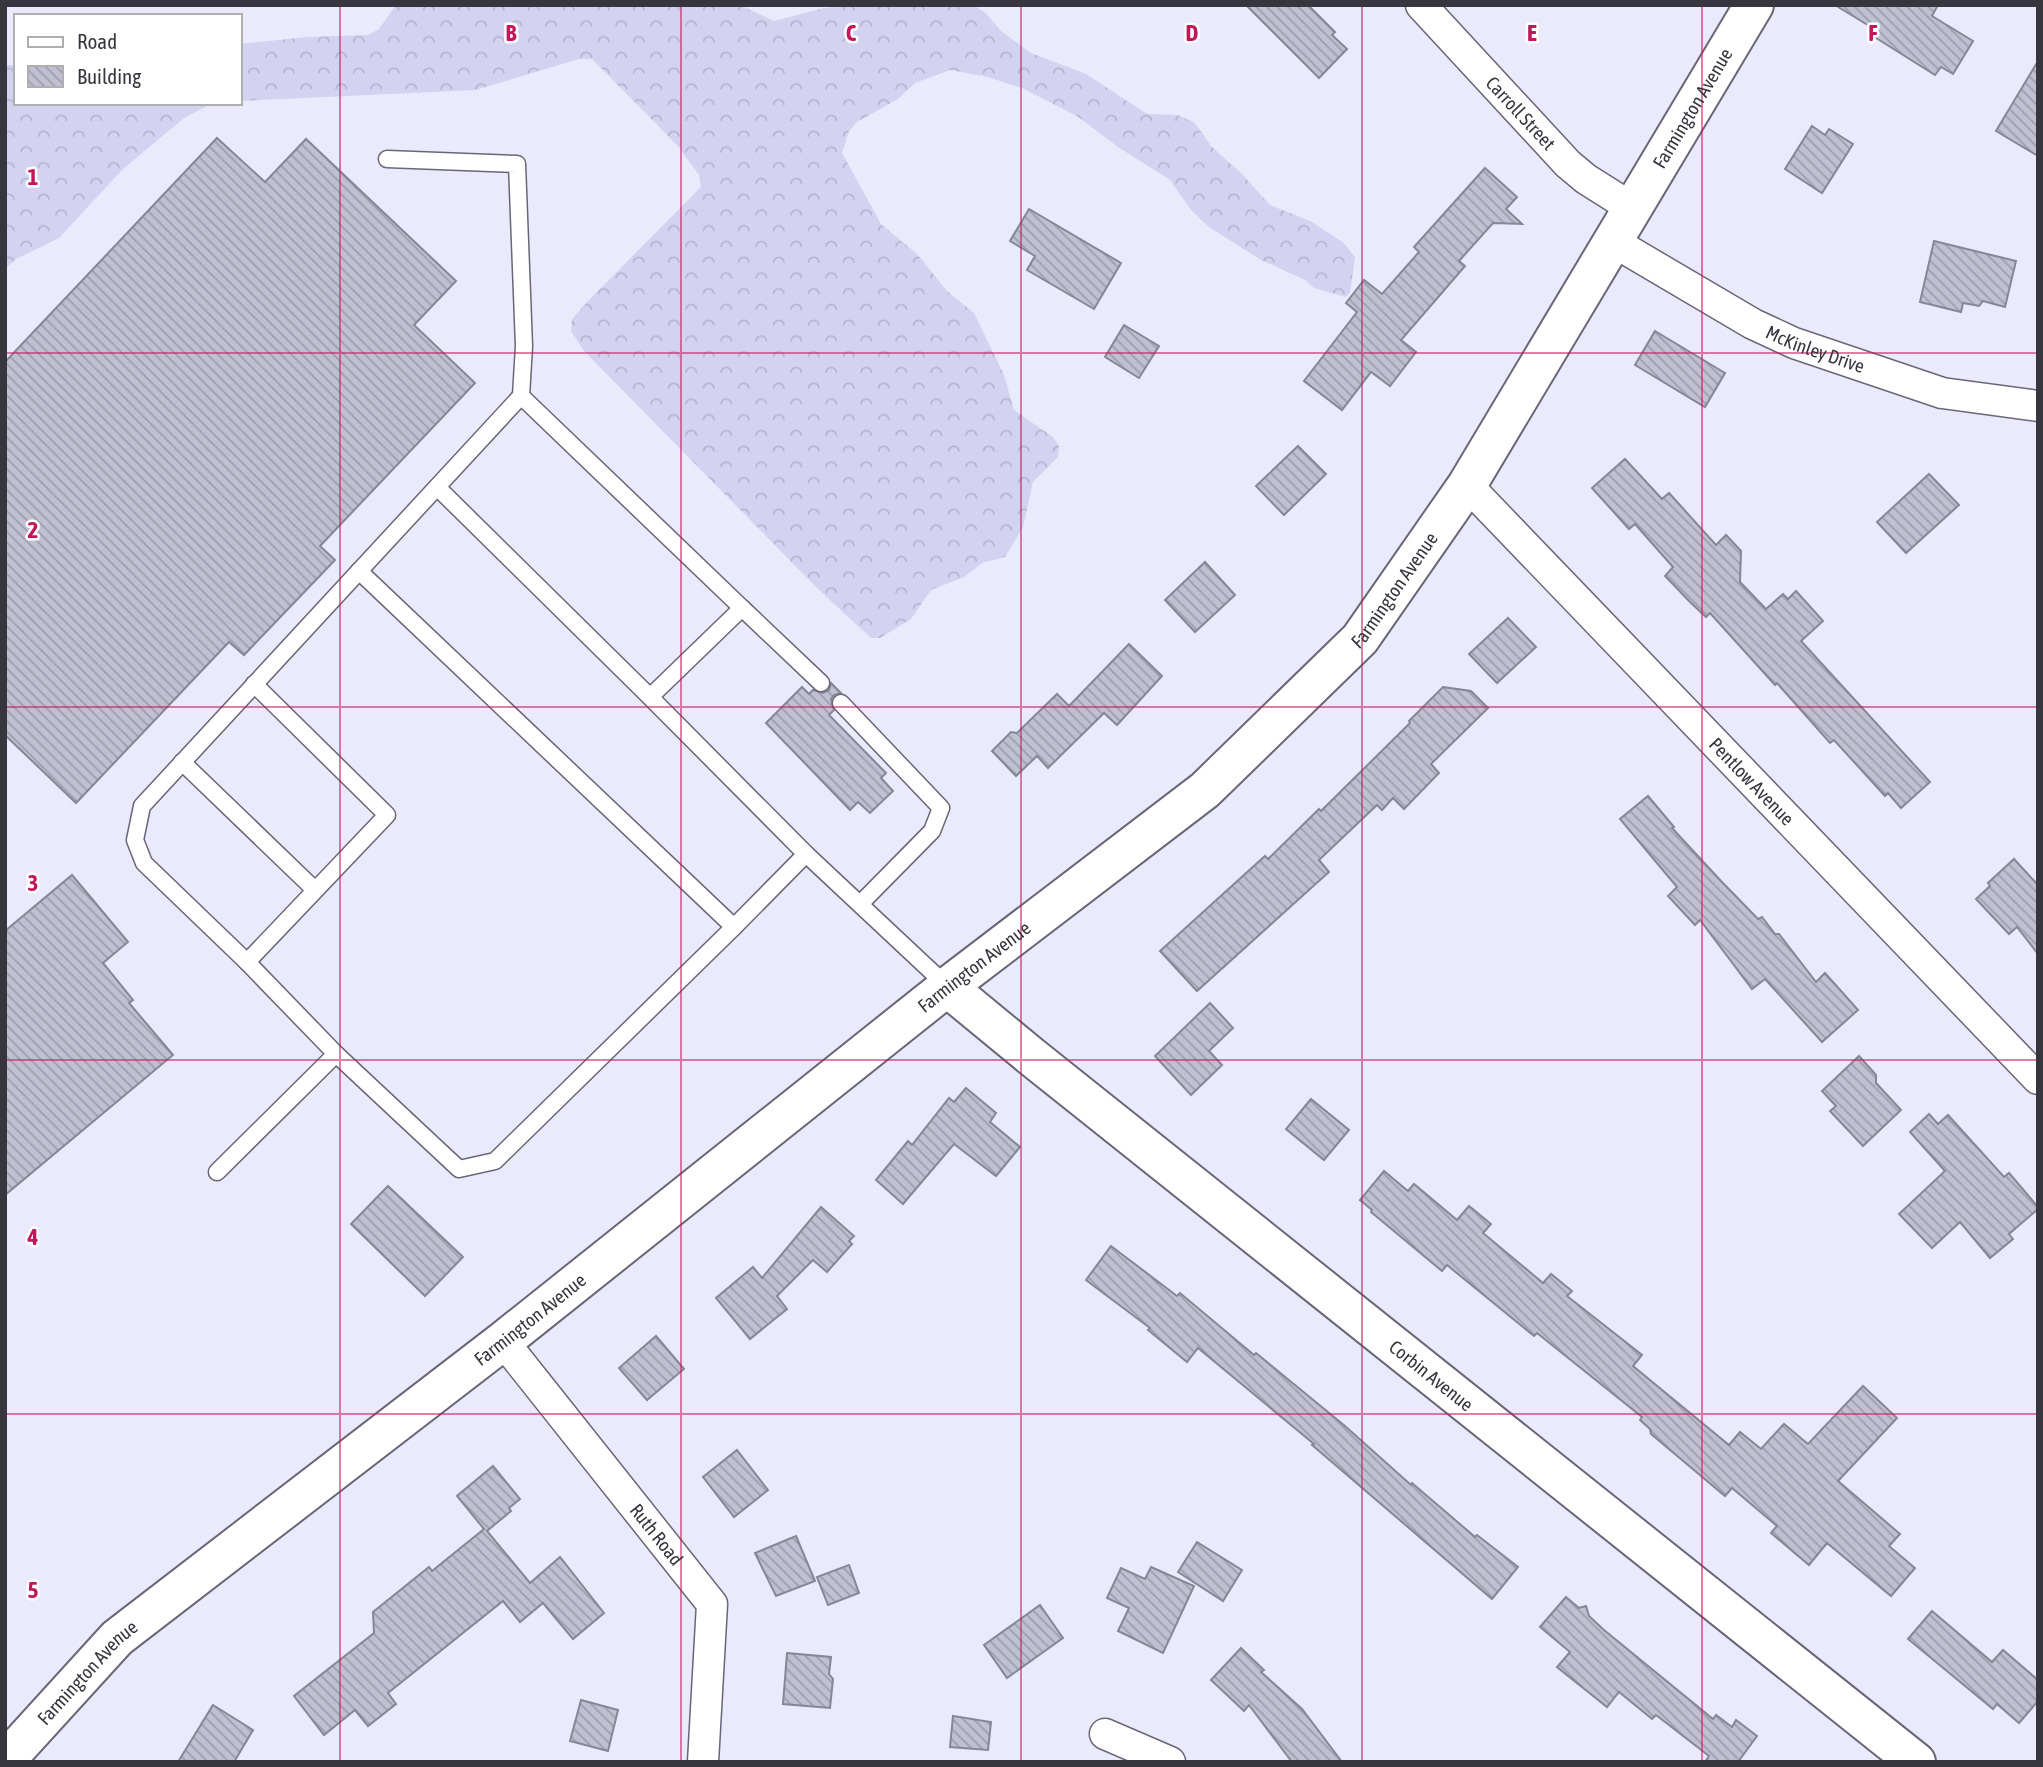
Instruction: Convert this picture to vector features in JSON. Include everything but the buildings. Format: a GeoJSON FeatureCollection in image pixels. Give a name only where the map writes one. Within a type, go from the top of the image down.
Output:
{"type":"FeatureCollection","features":[{"type":"Feature","properties":{"kind":"main road","name":"Farmington Avenue"},"geometry":{"type":"LineString","coordinates":[[5,1761],[117,1638],[503,1340],[947,987],[1205,790],[1360,639],[1467,485],[1754,5]]}},
{"type":"Feature","properties":{"kind":"main road","name":"Corbin Avenue"},"geometry":{"type":"LineString","coordinates":[[947,987],[1916,1762]]}},
{"type":"Feature","properties":{"kind":"street","name":"Carroll Street"},"geometry":{"type":"LineString","coordinates":[[1421,5],[1568,164],[1586,179],[1632,208]]}},
{"type":"Feature","properties":{"kind":"street","name":"McKinley Drive"},"geometry":{"type":"LineString","coordinates":[[1612,241],[1753,324],[1794,343],[1941,393],[2038,406]]}},
{"type":"Feature","properties":{"kind":"street","name":"Pentlow Avenue"},"geometry":{"type":"LineString","coordinates":[[1467,485],[2038,1079]]}},
{"type":"Feature","properties":{"kind":"street","name":"Ruth Road"},"geometry":{"type":"LineString","coordinates":[[503,1340],[712,1604],[703,1762]]}},
{"type":"Feature","properties":{"kind":"street"},"geometry":{"type":"LineString","coordinates":[[1105,1734],[1170,1762]]}},
{"type":"Feature","properties":{"kind":"lane"},"geometry":{"type":"LineString","coordinates":[[387,159],[517,163],[524,346],[521,396],[142,806],[135,840],[144,863],[247,962],[336,1054],[459,1169],[495,1161],[806,854]]}},
{"type":"Feature","properties":{"kind":"lane"},"geometry":{"type":"LineString","coordinates":[[521,396],[821,683]]}},
{"type":"Feature","properties":{"kind":"lane"},"geometry":{"type":"LineString","coordinates":[[437,487],[806,854],[947,987]]}},
{"type":"Feature","properties":{"kind":"lane"},"geometry":{"type":"LineString","coordinates":[[359,571],[734,927]]}},
{"type":"Feature","properties":{"kind":"lane"},"geometry":{"type":"LineString","coordinates":[[650,697],[742,608]]}},
{"type":"Feature","properties":{"kind":"lane"},"geometry":{"type":"LineString","coordinates":[[247,962],[387,814],[254,684]]}},
{"type":"Feature","properties":{"kind":"lane"},"geometry":{"type":"LineString","coordinates":[[841,704],[941,808],[932,831],[860,904]]}},
{"type":"Feature","properties":{"kind":"lane"},"geometry":{"type":"LineString","coordinates":[[182,762],[315,891]]}},
{"type":"Feature","properties":{"kind":"lane"},"geometry":{"type":"LineString","coordinates":[[217,1172],[336,1054]]}},
{"type":"Feature","properties":{"kind":"green space"},"geometry":{"type":"Polygon","coordinates":[[[396,5],[740,5],[774,21],[824,8],[859,5],[973,5],[986,13],[1001,31],[1031,53],[1086,74],[1147,114],[1177,115],[1194,122],[1211,146],[1242,174],[1270,205],[1310,221],[1344,243],[1355,257],[1350,293],[1345,297],[1314,288],[1305,280],[1261,260],[1209,227],[1191,210],[1170,180],[1118,147],[1077,116],[1022,88],[988,77],[950,70],[915,83],[898,99],[857,122],[849,131],[842,153],[881,224],[917,254],[947,291],[974,313],[1004,375],[1014,410],[1053,437],[1059,446],[1058,457],[1033,482],[1023,527],[1005,557],[982,563],[964,577],[931,590],[911,619],[880,638],[871,638],[818,589],[584,351],[571,331],[572,319],[588,301],[701,187],[699,175],[677,145],[592,59],[579,59],[476,90],[242,101],[242,44],[308,37],[368,35],[379,29],[396,5]]]}},
{"type":"Feature","properties":{"kind":"green space"},"geometry":{"type":"Polygon","coordinates":[[[5,65],[14,65],[14,105],[209,105],[184,118],[122,170],[59,238],[16,259],[5,269],[5,65]]]}}]}
